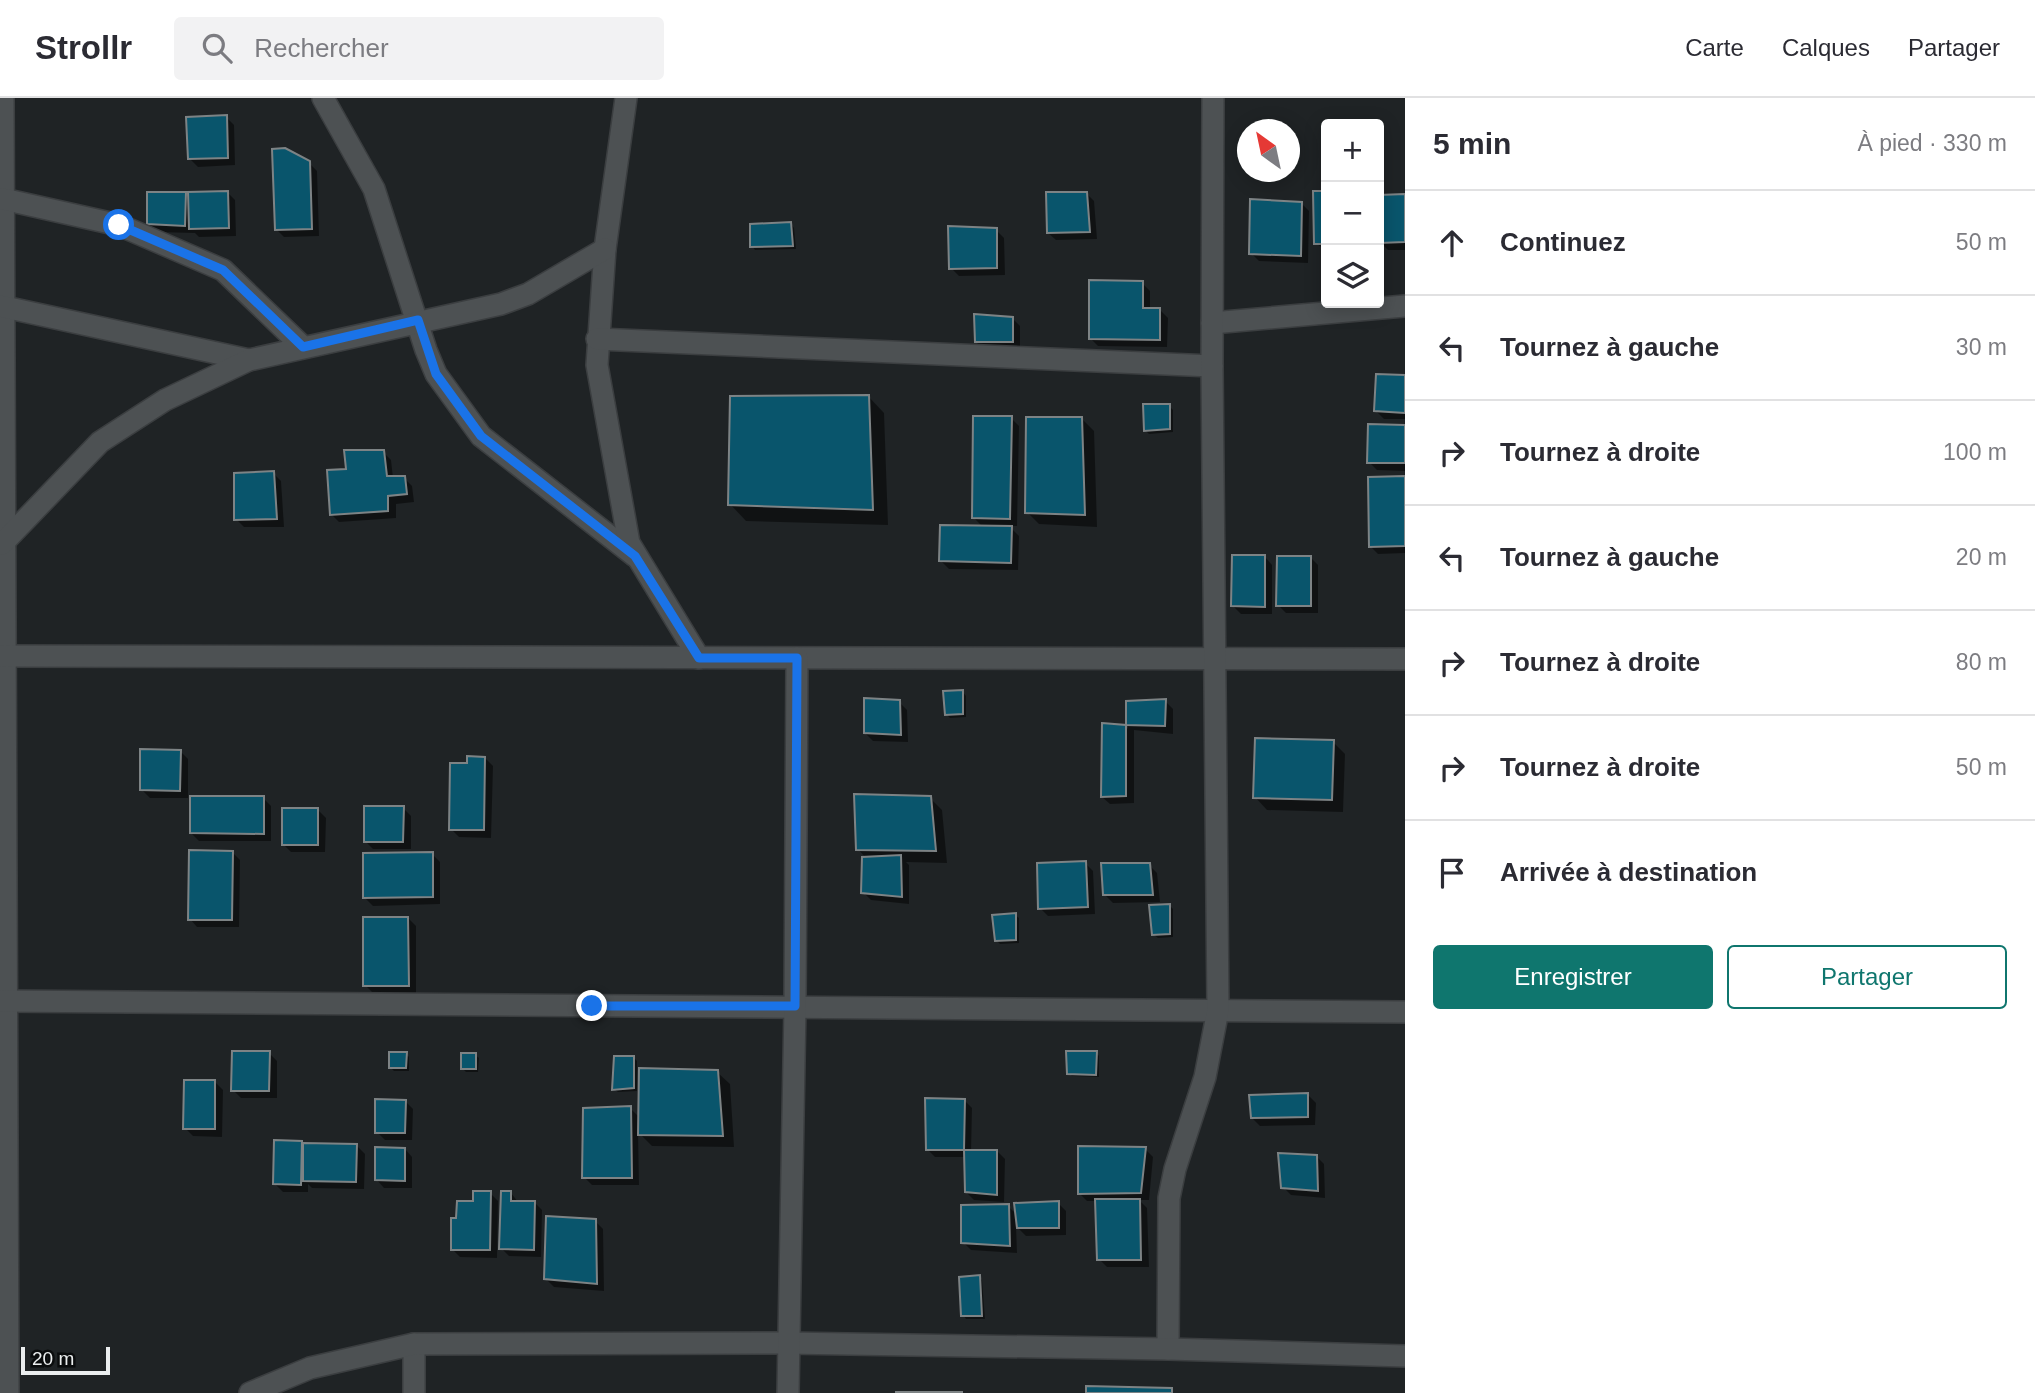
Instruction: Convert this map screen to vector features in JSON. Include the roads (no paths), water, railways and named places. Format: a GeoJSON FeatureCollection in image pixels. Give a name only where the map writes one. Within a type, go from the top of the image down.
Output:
{"type":"FeatureCollection","features":[{"type":"Feature","properties":{"kind":"street"},"geometry":{"type":"LineString","coordinates":[[2,98],[4,1351],[8,1393]]}},
{"type":"Feature","properties":{"kind":"street"},"geometry":{"type":"LineString","coordinates":[[323,98],[374,189],[436,374],[481,436],[635,556]]}},
{"type":"Feature","properties":{"kind":"street"},"geometry":{"type":"LineString","coordinates":[[626,98],[605,249],[597,365],[629,543],[699,658]]}},
{"type":"Feature","properties":{"kind":"street"},"geometry":{"type":"LineString","coordinates":[[1168,1349],[1169,1198],[1175,1169],[1205,1077],[1218,1010],[1212,366],[1213,98]]}},
{"type":"Feature","properties":{"kind":"street"},"geometry":{"type":"LineString","coordinates":[[3,199],[119,225],[223,270],[303,347]]}},
{"type":"Feature","properties":{"kind":"street"},"geometry":{"type":"LineString","coordinates":[[2,544],[100,442],[165,400],[249,360],[510,300],[605,249]]}},
{"type":"Feature","properties":{"kind":"street"},"geometry":{"type":"LineString","coordinates":[[2,306],[249,360]]}},
{"type":"Feature","properties":{"kind":"street"},"geometry":{"type":"LineString","coordinates":[[1212,323],[1405,306]]}},
{"type":"Feature","properties":{"kind":"street"},"geometry":{"type":"LineString","coordinates":[[597,339],[1212,366]]}},
{"type":"Feature","properties":{"kind":"street"},"geometry":{"type":"LineString","coordinates":[[2,656],[1405,659]]}},
{"type":"Feature","properties":{"kind":"street"},"geometry":{"type":"LineString","coordinates":[[788,1393],[795,1006],[797,658]]}},
{"type":"Feature","properties":{"kind":"street"},"geometry":{"type":"LineString","coordinates":[[3,1001],[1405,1012]]}},
{"type":"Feature","properties":{"kind":"street"},"geometry":{"type":"LineString","coordinates":[[250,1393],[310,1368],[414,1344],[787,1343],[1405,1356]]}},
{"type":"Feature","properties":{"kind":"street"},"geometry":{"type":"LineString","coordinates":[[414,1344],[414,1393]]}}]}
